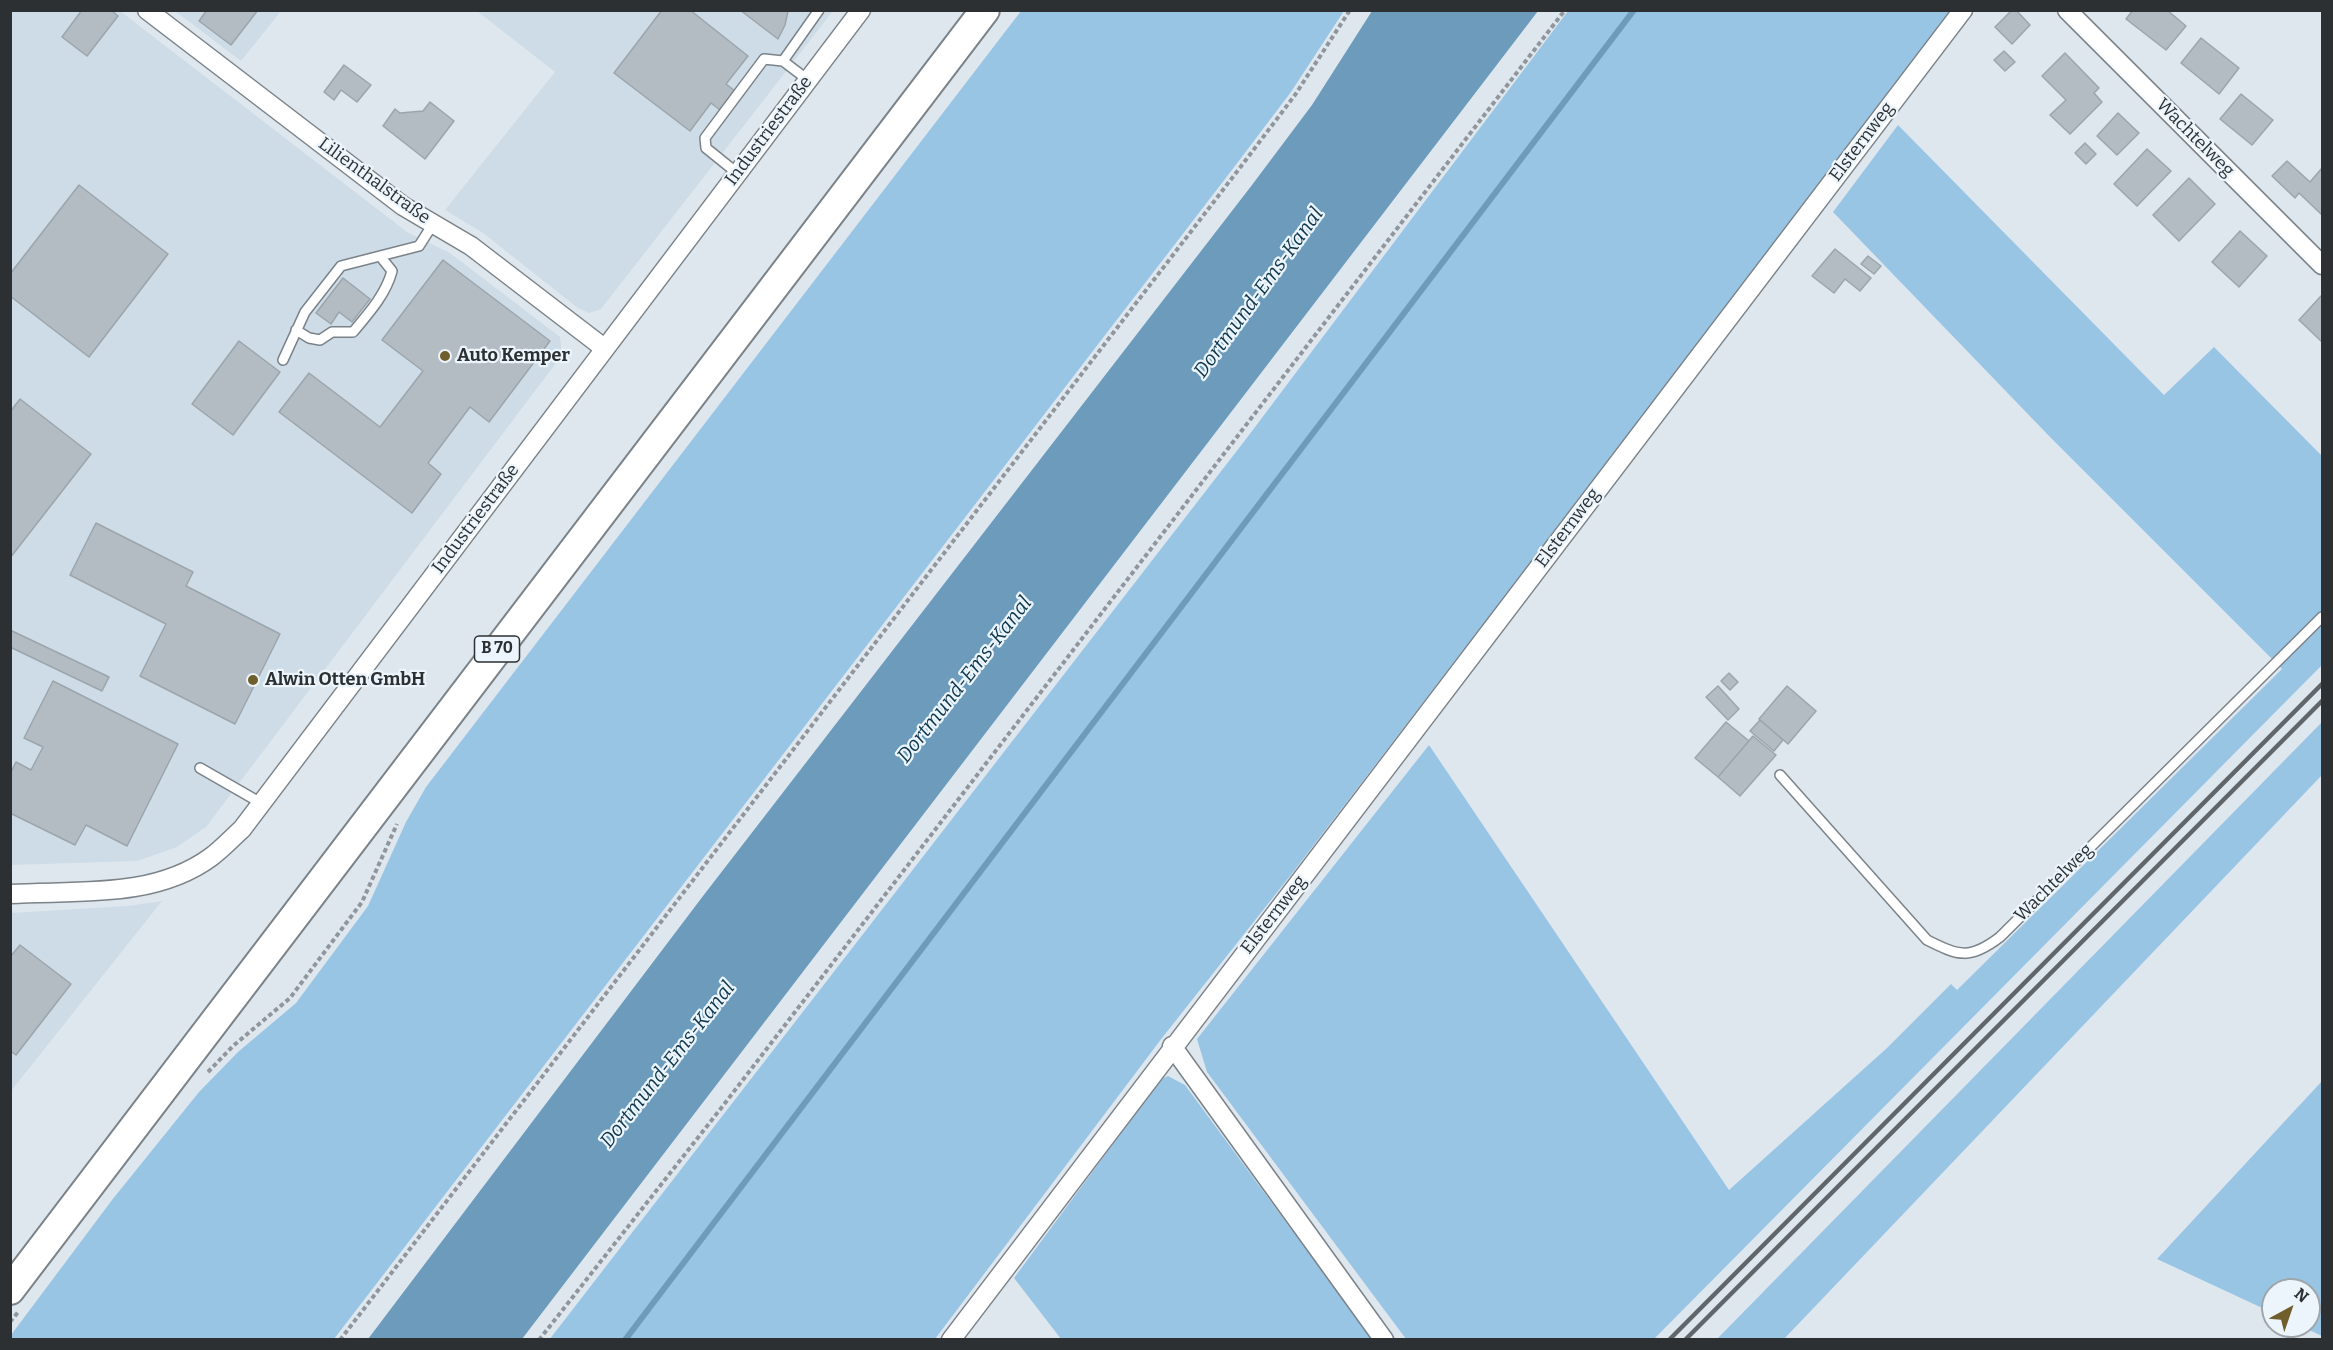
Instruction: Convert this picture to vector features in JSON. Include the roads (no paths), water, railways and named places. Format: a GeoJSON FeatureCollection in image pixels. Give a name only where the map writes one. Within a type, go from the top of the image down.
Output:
{"type":"FeatureCollection","features":[{"type":"Feature","properties":{"kind":"main road","name":"B 70"},"geometry":{"type":"LineString","coordinates":[[10,1290],[985,10]]}},
{"type":"Feature","properties":{"kind":"street","name":"Lilienthalstraße"},"geometry":{"type":"LineString","coordinates":[[147,10],[404,206],[471,246],[604,348]]}},
{"type":"Feature","properties":{"kind":"street","name":"Industriestraße"},"geometry":{"type":"LineString","coordinates":[[10,894],[126,890],[171,878],[211,857],[242,829],[861,10]]}},
{"type":"Feature","properties":{"kind":"street","name":"Elsternweg"},"geometry":{"type":"LineString","coordinates":[[951,1340],[1172,1046],[1297,886],[1963,10]]}},
{"type":"Feature","properties":{"kind":"street","name":"Wachtelweg"},"geometry":{"type":"LineString","coordinates":[[2067,10],[2320,259]]}},
{"type":"Feature","properties":{"kind":"street"},"geometry":{"type":"LineString","coordinates":[[1172,1046],[1384,1340]]}},
{"type":"Feature","properties":{"kind":"lane"},"geometry":{"type":"LineString","coordinates":[[783,61],[819,10]]}},
{"type":"Feature","properties":{"kind":"lane"},"geometry":{"type":"LineString","coordinates":[[737,174],[706,148],[705,138],[764,59],[783,61],[808,80]]}},
{"type":"Feature","properties":{"kind":"lane"},"geometry":{"type":"LineString","coordinates":[[283,360],[305,312],[341,266],[419,246],[433,224]]}},
{"type":"Feature","properties":{"kind":"lane"},"geometry":{"type":"LineString","coordinates":[[296,330],[309,338],[320,340],[332,332],[354,332],[389,282],[392,271],[380,256]]}},
{"type":"Feature","properties":{"kind":"lane","name":"Wachtelweg"},"geometry":{"type":"LineString","coordinates":[[1780,775],[1927,940],[1949,951],[1969,954],[1984,949],[2000,937],[2322,617]]}},
{"type":"Feature","properties":{"kind":"lane"},"geometry":{"type":"LineString","coordinates":[[200,768],[261,803]]}},
{"type":"Feature","properties":{"kind":"water","name":"Dortmund-Ems-Kanal"},"geometry":{"type":"Polygon","coordinates":[[[1372,11],[1538,11],[522,1339],[368,1339],[703,896],[1252,185],[1312,105],[1372,11]]]}},
{"type":"Feature","properties":{"kind":"waterway"},"geometry":{"type":"LineString","coordinates":[[625,1340],[1634,10]]}},
{"type":"Feature","properties":{"kind":"railway"},"geometry":{"type":"LineString","coordinates":[[1669,1340],[2322,684]]}},
{"type":"Feature","properties":{"kind":"railway"},"geometry":{"type":"LineString","coordinates":[[1685,1340],[2322,701]]}},
{"type":"Feature","properties":{"kind":"place","name":"Auto Kemper"},"geometry":{"type":"Point","coordinates":[445,356]}},
{"type":"Feature","properties":{"kind":"place","name":"Alwin Otten GmbH"},"geometry":{"type":"Point","coordinates":[253,680]}}]}
